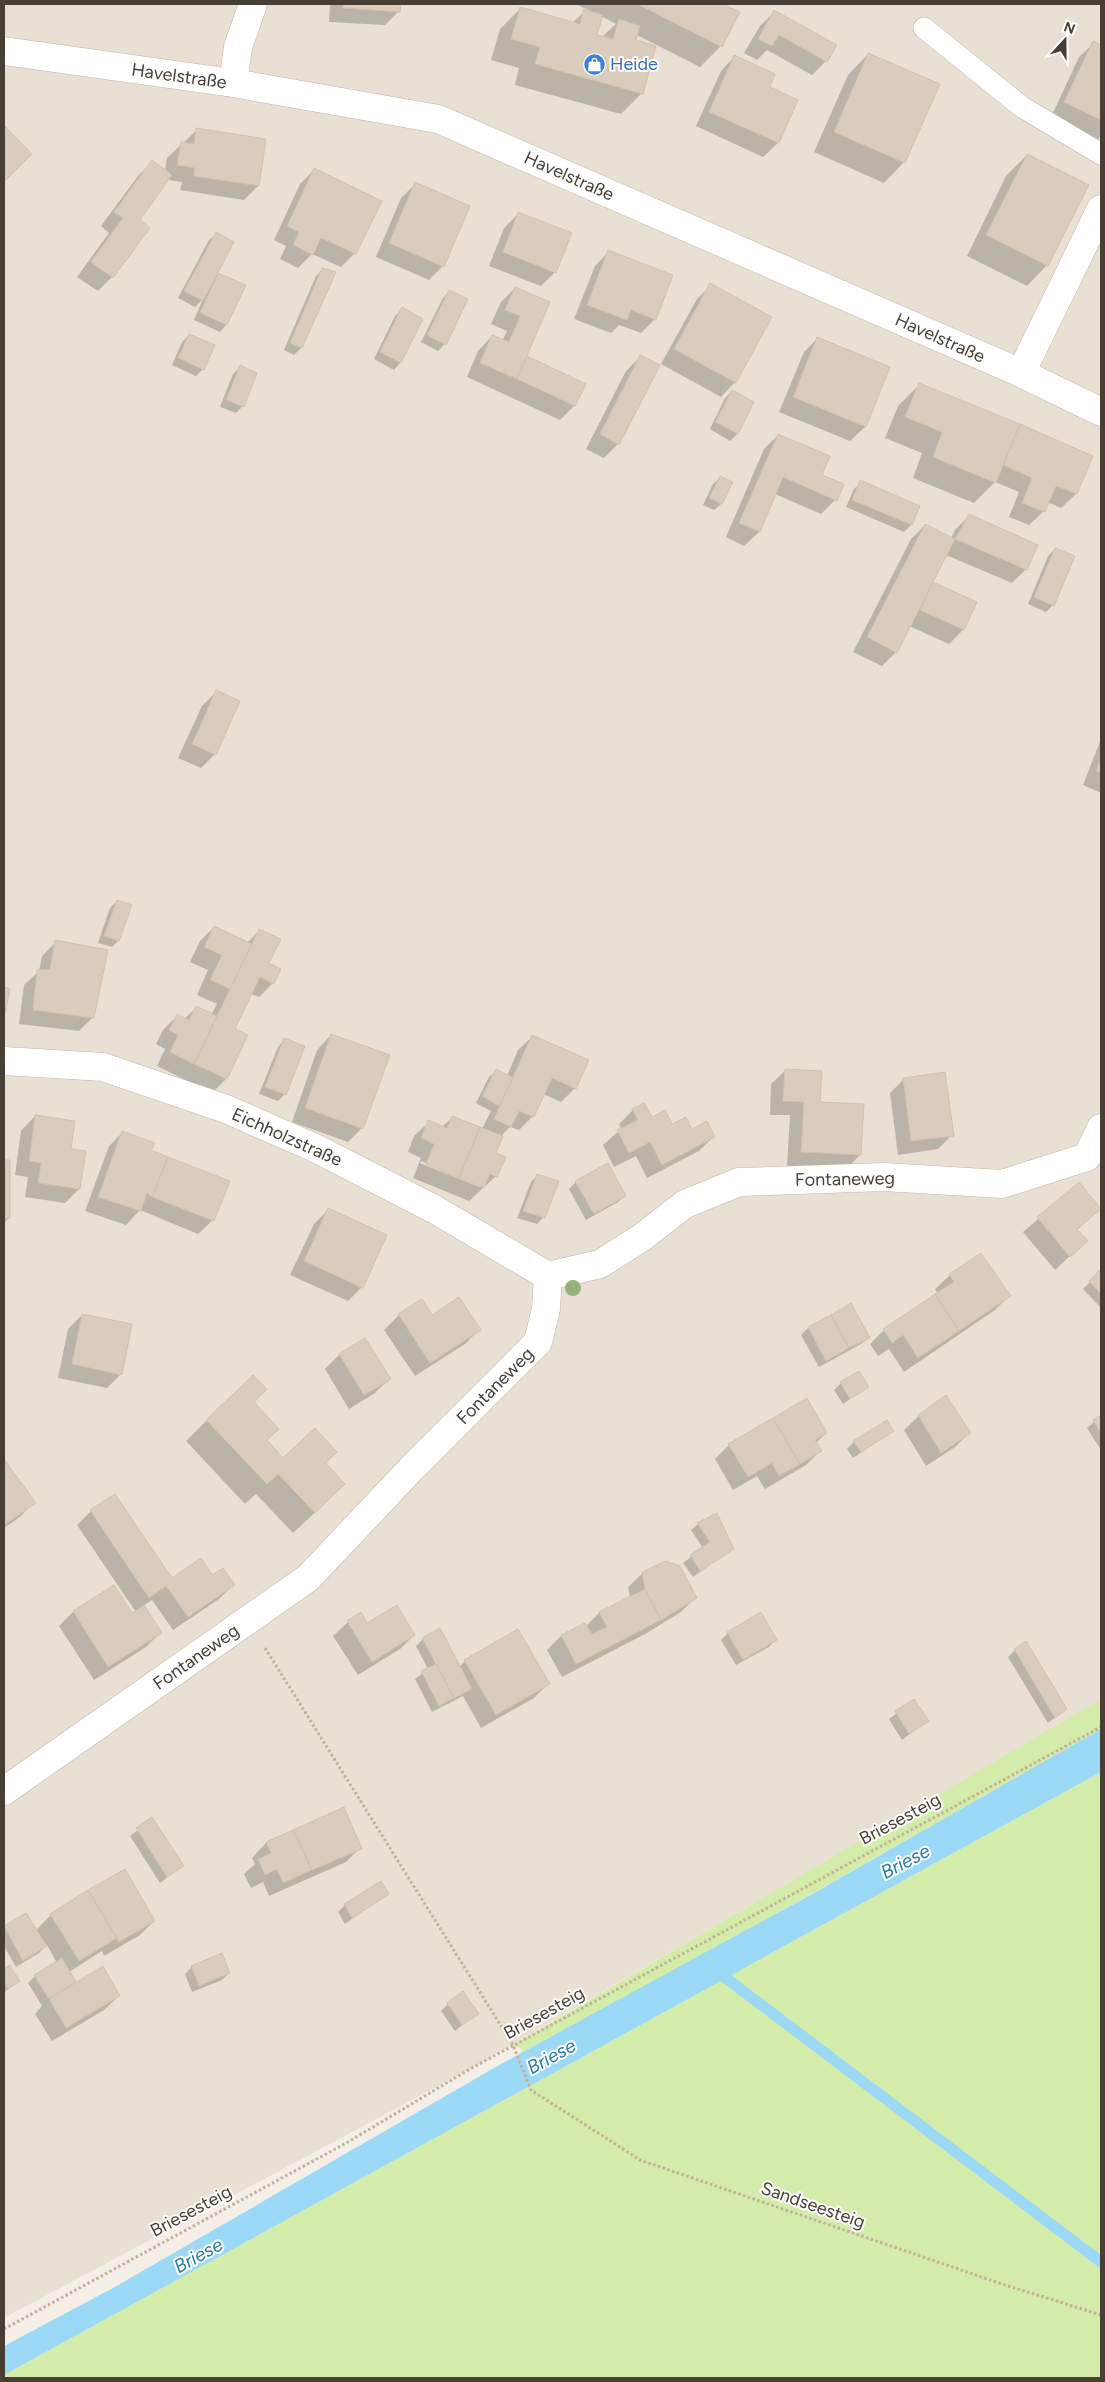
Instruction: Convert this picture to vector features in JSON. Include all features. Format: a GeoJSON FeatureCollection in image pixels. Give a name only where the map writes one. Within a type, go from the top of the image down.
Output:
{"type":"FeatureCollection","features":[{"type":"Feature","properties":{"kind":"street"},"geometry":{"type":"LineString","coordinates":[[233,84],[238,47],[253,4]]}},
{"type":"Feature","properties":{"kind":"street","name":"Havelstraße"},"geometry":{"type":"LineString","coordinates":[[4,52],[233,84],[438,119],[1021,373],[1101,412]]}},
{"type":"Feature","properties":{"kind":"street"},"geometry":{"type":"LineString","coordinates":[[1021,373],[1101,209]]}},
{"type":"Feature","properties":{"kind":"street","name":"Eichholzstraße"},"geometry":{"type":"LineString","coordinates":[[4,1061],[103,1067],[226,1109],[315,1148],[425,1204],[548,1276]]}},
{"type":"Feature","properties":{"kind":"street","name":"Fontaneweg"},"geometry":{"type":"LineString","coordinates":[[4,1791],[308,1578],[411,1469],[538,1342],[546,1310],[548,1276],[600,1264],[641,1238],[685,1204],[739,1182],[884,1177],[1002,1184],[1087,1158],[1101,1128]]}},
{"type":"Feature","properties":{"kind":"lane"},"geometry":{"type":"LineString","coordinates":[[924,28],[1022,107],[1101,154]]}},
{"type":"Feature","properties":{"kind":"path"},"geometry":{"type":"LineString","coordinates":[[248,1620],[513,2045]]}},
{"type":"Feature","properties":{"kind":"path","name":"Briesesteig"},"geometry":{"type":"LineString","coordinates":[[4,2330],[348,2142],[513,2045],[1101,1726]]}},
{"type":"Feature","properties":{"kind":"path","name":"Sandseesteig"},"geometry":{"type":"LineString","coordinates":[[513,2045],[531,2090],[640,2160],[999,2283],[1101,2315]]}},
{"type":"Feature","properties":{"kind":"shaded area"},"geometry":{"type":"Polygon","coordinates":[[[4,4],[1101,4],[1101,1699],[1041,1736],[470,2069],[4,2318],[4,4]]]}},
{"type":"Feature","properties":{"kind":"green space"},"geometry":{"type":"Polygon","coordinates":[[[1101,1699],[1101,1729],[813,1893],[594,2014],[521,2053],[522,2049],[513,2045],[1101,1699]]]}},
{"type":"Feature","properties":{"kind":"green space"},"geometry":{"type":"Polygon","coordinates":[[[1101,1772],[1101,2378],[4,2378],[4,2375],[1101,1772]]]}},
{"type":"Feature","properties":{"kind":"water","name":"Briese"},"geometry":{"type":"Polygon","coordinates":[[[1101,1729],[1101,1772],[4,2375],[4,2346],[113,2288],[501,2064],[814,1893],[1101,1729]]]}},
{"type":"Feature","properties":{"kind":"building"},"geometry":{"type":"Polygon","coordinates":[[[343,4],[401,4],[400,12],[343,8],[343,4]]]}},
{"type":"Feature","properties":{"kind":"building"},"geometry":{"type":"Polygon","coordinates":[[[637,4],[723,4],[740,12],[722,47],[637,4]]]}},
{"type":"Feature","properties":{"kind":"building"},"geometry":{"type":"Polygon","coordinates":[[[520,7],[580,24],[584,9],[603,15],[597,35],[613,39],[619,19],[640,26],[636,40],[656,46],[643,94],[535,64],[540,47],[511,39],[520,7]]]}},
{"type":"Feature","properties":{"kind":"building"},"geometry":{"type":"Polygon","coordinates":[[[774,10],[837,45],[827,62],[779,35],[772,46],[758,39],[774,10]]]}},
{"type":"Feature","properties":{"kind":"building"},"geometry":{"type":"Polygon","coordinates":[[[1093,41],[1101,45],[1101,120],[1064,102],[1093,41]]]}},
{"type":"Feature","properties":{"kind":"building"},"geometry":{"type":"Polygon","coordinates":[[[868,53],[940,84],[905,163],[834,132],[868,53]]]}},
{"type":"Feature","properties":{"kind":"building"},"geometry":{"type":"Polygon","coordinates":[[[734,55],[775,74],[770,87],[798,100],[779,143],[709,112],[734,55]]]}},
{"type":"Feature","properties":{"kind":"building"},"geometry":{"type":"Polygon","coordinates":[[[4,125],[32,154],[4,182],[4,125]]]}},
{"type":"Feature","properties":{"kind":"building"},"geometry":{"type":"Polygon","coordinates":[[[196,128],[266,139],[259,186],[194,176],[195,168],[177,165],[181,142],[194,144],[196,128]]]}},
{"type":"Feature","properties":{"kind":"building"},"geometry":{"type":"Polygon","coordinates":[[[1027,154],[1089,185],[1048,266],[986,235],[1027,154]]]}},
{"type":"Feature","properties":{"kind":"building"},"geometry":{"type":"Polygon","coordinates":[[[152,160],[172,175],[140,220],[150,228],[113,278],[91,262],[123,218],[114,212],[152,160]]]}},
{"type":"Feature","properties":{"kind":"building"},"geometry":{"type":"Polygon","coordinates":[[[314,168],[382,201],[356,254],[321,238],[313,255],[293,245],[299,232],[287,226],[314,168]]]}},
{"type":"Feature","properties":{"kind":"building"},"geometry":{"type":"Polygon","coordinates":[[[415,182],[470,206],[444,267],[389,243],[415,182]]]}},
{"type":"Feature","properties":{"kind":"building"},"geometry":{"type":"Polygon","coordinates":[[[518,212],[572,233],[556,273],[503,252],[518,212]]]}},
{"type":"Feature","properties":{"kind":"building"},"geometry":{"type":"Polygon","coordinates":[[[216,232],[234,242],[203,301],[184,291],[216,232]]]}},
{"type":"Feature","properties":{"kind":"building"},"geometry":{"type":"Polygon","coordinates":[[[608,250],[673,275],[656,320],[631,310],[627,320],[587,305],[608,250]]]}},
{"type":"Feature","properties":{"kind":"building"},"geometry":{"type":"Polygon","coordinates":[[[322,268],[336,272],[302,348],[290,343],[322,268]]]}},
{"type":"Feature","properties":{"kind":"building"},"geometry":{"type":"Polygon","coordinates":[[[218,273],[246,285],[227,325],[200,313],[218,273]]]}},
{"type":"Feature","properties":{"kind":"building"},"geometry":{"type":"Polygon","coordinates":[[[710,283],[772,317],[736,383],[674,349],[710,283]]]}},
{"type":"Feature","properties":{"kind":"building"},"geometry":{"type":"Polygon","coordinates":[[[515,287],[550,302],[517,379],[480,363],[492,335],[509,342],[520,316],[505,310],[515,287]]]}},
{"type":"Feature","properties":{"kind":"building"},"geometry":{"type":"Polygon","coordinates":[[[449,290],[468,299],[446,345],[427,335],[449,290]]]}},
{"type":"Feature","properties":{"kind":"building"},"geometry":{"type":"Polygon","coordinates":[[[402,307],[423,319],[401,363],[380,352],[402,307]]]}},
{"type":"Feature","properties":{"kind":"building"},"geometry":{"type":"Polygon","coordinates":[[[189,334],[215,345],[204,370],[178,358],[189,334]]]}},
{"type":"Feature","properties":{"kind":"building"},"geometry":{"type":"Polygon","coordinates":[[[817,337],[890,367],[866,427],[793,397],[817,337]]]}},
{"type":"Feature","properties":{"kind":"building"},"geometry":{"type":"Polygon","coordinates":[[[640,355],[660,365],[619,445],[600,434],[640,355]]]}},
{"type":"Feature","properties":{"kind":"building"},"geometry":{"type":"Polygon","coordinates":[[[527,356],[586,384],[575,406],[517,379],[527,356]]]}},
{"type":"Feature","properties":{"kind":"building"},"geometry":{"type":"Polygon","coordinates":[[[240,365],[257,373],[244,407],[226,400],[240,365]]]}},
{"type":"Feature","properties":{"kind":"building"},"geometry":{"type":"Polygon","coordinates":[[[919,383],[1020,424],[996,483],[933,457],[942,432],[905,417],[919,383]]]}},
{"type":"Feature","properties":{"kind":"building"},"geometry":{"type":"Polygon","coordinates":[[[732,390],[754,402],[738,434],[715,422],[732,390]]]}},
{"type":"Feature","properties":{"kind":"building"},"geometry":{"type":"Polygon","coordinates":[[[1020,424],[1093,456],[1077,494],[1056,486],[1045,512],[1022,503],[1032,478],[1003,465],[1020,424]]]}},
{"type":"Feature","properties":{"kind":"building"},"geometry":{"type":"Polygon","coordinates":[[[778,434],[830,456],[822,475],[844,484],[837,501],[783,477],[760,532],[739,523],[778,434]]]}},
{"type":"Feature","properties":{"kind":"building"},"geometry":{"type":"Polygon","coordinates":[[[720,476],[733,482],[722,504],[709,498],[720,476]]]}},
{"type":"Feature","properties":{"kind":"building"},"geometry":{"type":"Polygon","coordinates":[[[860,480],[920,506],[912,525],[852,500],[860,480]]]}},
{"type":"Feature","properties":{"kind":"building"},"geometry":{"type":"Polygon","coordinates":[[[969,514],[1038,545],[1027,570],[955,539],[969,514]]]}},
{"type":"Feature","properties":{"kind":"building"},"geometry":{"type":"Polygon","coordinates":[[[925,524],[955,539],[897,653],[867,637],[925,524]]]}},
{"type":"Feature","properties":{"kind":"building"},"geometry":{"type":"Polygon","coordinates":[[[1055,548],[1075,556],[1054,606],[1034,597],[1055,548]]]}},
{"type":"Feature","properties":{"kind":"building"},"geometry":{"type":"Polygon","coordinates":[[[933,582],[977,602],[964,630],[920,610],[933,582]]]}},
{"type":"Feature","properties":{"kind":"building"},"geometry":{"type":"Polygon","coordinates":[[[216,690],[240,701],[216,755],[192,744],[216,690]]]}},
{"type":"Feature","properties":{"kind":"building"},"geometry":{"type":"Polygon","coordinates":[[[1101,758],[1101,773],[1096,771],[1101,758]]]}},
{"type":"Feature","properties":{"kind":"building"},"geometry":{"type":"Polygon","coordinates":[[[117,900],[132,905],[119,941],[104,936],[117,900]]]}},
{"type":"Feature","properties":{"kind":"building"},"geometry":{"type":"Polygon","coordinates":[[[214,926],[252,944],[230,989],[210,980],[222,955],[204,947],[214,926]]]}},
{"type":"Feature","properties":{"kind":"building"},"geometry":{"type":"Polygon","coordinates":[[[259,929],[281,939],[269,963],[281,969],[274,984],[260,977],[235,1029],[248,1035],[227,1079],[194,1064],[259,929]]]}},
{"type":"Feature","properties":{"kind":"building"},"geometry":{"type":"Polygon","coordinates":[[[55,940],[108,950],[94,1018],[33,1010],[37,970],[50,969],[55,940]]]}},
{"type":"Feature","properties":{"kind":"building"},"geometry":{"type":"Polygon","coordinates":[[[4,987],[10,989],[5,1014],[4,1014],[4,987]]]}},
{"type":"Feature","properties":{"kind":"building"},"geometry":{"type":"Polygon","coordinates":[[[196,1006],[217,1016],[194,1064],[170,1052],[178,1035],[169,1030],[177,1014],[189,1020],[196,1006]]]}},
{"type":"Feature","properties":{"kind":"building"},"geometry":{"type":"Polygon","coordinates":[[[331,1034],[390,1055],[363,1129],[305,1108],[331,1034]]]}},
{"type":"Feature","properties":{"kind":"building"},"geometry":{"type":"Polygon","coordinates":[[[532,1035],[589,1060],[576,1089],[552,1078],[534,1117],[519,1111],[511,1127],[494,1119],[532,1035]]]}},
{"type":"Feature","properties":{"kind":"building"},"geometry":{"type":"Polygon","coordinates":[[[284,1038],[305,1046],[286,1095],[265,1087],[284,1038]]]}},
{"type":"Feature","properties":{"kind":"building"},"geometry":{"type":"Polygon","coordinates":[[[496,1069],[513,1078],[499,1106],[482,1096],[496,1069]]]}},
{"type":"Feature","properties":{"kind":"building"},"geometry":{"type":"Polygon","coordinates":[[[785,1069],[822,1071],[820,1102],[864,1104],[861,1155],[801,1152],[804,1102],[783,1101],[785,1069]]]}},
{"type":"Feature","properties":{"kind":"building"},"geometry":{"type":"Polygon","coordinates":[[[945,1072],[954,1136],[911,1141],[903,1078],[945,1072]]]}},
{"type":"Feature","properties":{"kind":"building"},"geometry":{"type":"Polygon","coordinates":[[[644,1103],[652,1117],[665,1110],[672,1124],[686,1117],[692,1129],[707,1121],[715,1137],[662,1165],[650,1142],[629,1153],[617,1130],[638,1120],[632,1109],[644,1103]]]}},
{"type":"Feature","properties":{"kind":"building"},"geometry":{"type":"Polygon","coordinates":[[[35,1115],[75,1121],[71,1149],[86,1151],[80,1189],[38,1183],[41,1163],[29,1161],[35,1115]]]}},
{"type":"Feature","properties":{"kind":"building"},"geometry":{"type":"Polygon","coordinates":[[[452,1116],[480,1127],[459,1178],[426,1164],[434,1144],[421,1138],[428,1120],[447,1128],[452,1116]]]}},
{"type":"Feature","properties":{"kind":"building"},"geometry":{"type":"Polygon","coordinates":[[[480,1127],[503,1136],[496,1153],[506,1157],[497,1177],[490,1174],[484,1188],[459,1178],[480,1127]]]}},
{"type":"Feature","properties":{"kind":"building"},"geometry":{"type":"Polygon","coordinates":[[[122,1131],[155,1143],[151,1150],[168,1157],[152,1197],[147,1193],[141,1211],[98,1197],[122,1131]]]}},
{"type":"Feature","properties":{"kind":"building"},"geometry":{"type":"Polygon","coordinates":[[[168,1157],[230,1181],[214,1221],[152,1197],[168,1157]]]}},
{"type":"Feature","properties":{"kind":"building"},"geometry":{"type":"Polygon","coordinates":[[[4,1160],[10,1160],[10,1218],[4,1218],[4,1160]]]}},
{"type":"Feature","properties":{"kind":"building"},"geometry":{"type":"Polygon","coordinates":[[[608,1163],[626,1196],[594,1214],[575,1181],[608,1163]]]}},
{"type":"Feature","properties":{"kind":"building"},"geometry":{"type":"Polygon","coordinates":[[[537,1174],[559,1181],[545,1218],[523,1211],[537,1174]]]}},
{"type":"Feature","properties":{"kind":"building"},"geometry":{"type":"Polygon","coordinates":[[[1079,1182],[1101,1209],[1077,1229],[1088,1241],[1070,1257],[1037,1217],[1079,1182]]]}},
{"type":"Feature","properties":{"kind":"building"},"geometry":{"type":"Polygon","coordinates":[[[328,1208],[387,1235],[363,1288],[304,1261],[328,1208]]]}},
{"type":"Feature","properties":{"kind":"building"},"geometry":{"type":"Polygon","coordinates":[[[981,1253],[1011,1296],[959,1331],[935,1294],[954,1282],[949,1274],[981,1253]]]}},
{"type":"Feature","properties":{"kind":"building"},"geometry":{"type":"Polygon","coordinates":[[[1101,1269],[1101,1294],[1089,1281],[1101,1269]]]}},
{"type":"Feature","properties":{"kind":"building"},"geometry":{"type":"Polygon","coordinates":[[[935,1294],[959,1331],[918,1358],[903,1335],[892,1343],[883,1329],[935,1294]]]}},
{"type":"Feature","properties":{"kind":"building"},"geometry":{"type":"Polygon","coordinates":[[[459,1297],[481,1330],[430,1363],[398,1314],[422,1299],[432,1315],[459,1297]]]}},
{"type":"Feature","properties":{"kind":"building"},"geometry":{"type":"Polygon","coordinates":[[[851,1303],[870,1338],[849,1348],[831,1315],[851,1303]]]}},
{"type":"Feature","properties":{"kind":"building"},"geometry":{"type":"Polygon","coordinates":[[[82,1314],[132,1324],[122,1375],[72,1364],[82,1314]]]}},
{"type":"Feature","properties":{"kind":"building"},"geometry":{"type":"Polygon","coordinates":[[[831,1315],[849,1348],[826,1361],[808,1327],[831,1315]]]}},
{"type":"Feature","properties":{"kind":"building"},"geometry":{"type":"Polygon","coordinates":[[[365,1338],[391,1379],[364,1395],[339,1354],[365,1338]]]}},
{"type":"Feature","properties":{"kind":"building"},"geometry":{"type":"Polygon","coordinates":[[[859,1371],[869,1387],[850,1399],[840,1382],[859,1371]]]}},
{"type":"Feature","properties":{"kind":"building"},"geometry":{"type":"Polygon","coordinates":[[[253,1375],[267,1389],[254,1402],[279,1429],[267,1440],[283,1458],[315,1428],[337,1452],[326,1463],[345,1484],[315,1513],[278,1474],[267,1484],[206,1420],[253,1375]]]}},
{"type":"Feature","properties":{"kind":"building"},"geometry":{"type":"Polygon","coordinates":[[[946,1395],[971,1433],[941,1453],[918,1415],[946,1395]]]}},
{"type":"Feature","properties":{"kind":"building"},"geometry":{"type":"Polygon","coordinates":[[[807,1398],[827,1433],[815,1440],[822,1451],[800,1464],[773,1418],[807,1398]]]}},
{"type":"Feature","properties":{"kind":"building"},"geometry":{"type":"Polygon","coordinates":[[[1101,1415],[1101,1433],[1093,1420],[1101,1415]]]}},
{"type":"Feature","properties":{"kind":"building"},"geometry":{"type":"Polygon","coordinates":[[[773,1418],[800,1464],[779,1476],[772,1463],[748,1477],[728,1444],[773,1418]]]}},
{"type":"Feature","properties":{"kind":"building"},"geometry":{"type":"Polygon","coordinates":[[[887,1420],[894,1431],[861,1452],[853,1441],[887,1420]]]}},
{"type":"Feature","properties":{"kind":"building"},"geometry":{"type":"Polygon","coordinates":[[[4,1459],[36,1503],[4,1525],[4,1459]]]}},
{"type":"Feature","properties":{"kind":"building"},"geometry":{"type":"Polygon","coordinates":[[[115,1494],[172,1578],[201,1558],[212,1575],[223,1568],[235,1585],[188,1617],[166,1586],[149,1598],[90,1510],[115,1494]]]}},
{"type":"Feature","properties":{"kind":"building"},"geometry":{"type":"Polygon","coordinates":[[[717,1513],[734,1549],[700,1571],[690,1555],[710,1542],[697,1523],[717,1513]]]}},
{"type":"Feature","properties":{"kind":"building"},"geometry":{"type":"Polygon","coordinates":[[[666,1561],[680,1566],[697,1598],[661,1620],[645,1589],[642,1572],[666,1561]]]}},
{"type":"Feature","properties":{"kind":"building"},"geometry":{"type":"Polygon","coordinates":[[[114,1585],[132,1613],[144,1605],[162,1633],[108,1667],[73,1611],[114,1585]]]}},
{"type":"Feature","properties":{"kind":"building"},"geometry":{"type":"Polygon","coordinates":[[[645,1589],[661,1620],[576,1664],[561,1635],[585,1623],[592,1634],[607,1627],[599,1612],[645,1589]]]}},
{"type":"Feature","properties":{"kind":"building"},"geometry":{"type":"Polygon","coordinates":[[[397,1605],[415,1635],[372,1662],[347,1621],[361,1612],[367,1623],[397,1605]]]}},
{"type":"Feature","properties":{"kind":"building"},"geometry":{"type":"Polygon","coordinates":[[[761,1612],[777,1640],[743,1660],[727,1632],[761,1612]]]}},
{"type":"Feature","properties":{"kind":"building"},"geometry":{"type":"Polygon","coordinates":[[[440,1628],[472,1689],[454,1698],[422,1638],[440,1628]]]}},
{"type":"Feature","properties":{"kind":"building"},"geometry":{"type":"Polygon","coordinates":[[[518,1629],[550,1684],[496,1715],[464,1660],[518,1629]]]}},
{"type":"Feature","properties":{"kind":"building"},"geometry":{"type":"Polygon","coordinates":[[[1026,1641],[1067,1709],[1055,1718],[1014,1649],[1026,1641]]]}},
{"type":"Feature","properties":{"kind":"building"},"geometry":{"type":"Polygon","coordinates":[[[436,1664],[454,1698],[439,1706],[421,1671],[436,1664]]]}},
{"type":"Feature","properties":{"kind":"building"},"geometry":{"type":"Polygon","coordinates":[[[914,1699],[929,1721],[909,1734],[895,1711],[914,1699]]]}},
{"type":"Feature","properties":{"kind":"building"},"geometry":{"type":"Polygon","coordinates":[[[344,1807],[362,1849],[312,1870],[293,1830],[344,1807]]]}},
{"type":"Feature","properties":{"kind":"building"},"geometry":{"type":"Polygon","coordinates":[[[152,1817],[184,1866],[167,1877],[136,1828],[152,1817]]]}},
{"type":"Feature","properties":{"kind":"building"},"geometry":{"type":"Polygon","coordinates":[[[293,1830],[312,1870],[283,1883],[277,1869],[265,1875],[258,1859],[271,1853],[266,1842],[293,1830]]]}},
{"type":"Feature","properties":{"kind":"building"},"geometry":{"type":"Polygon","coordinates":[[[125,1869],[155,1921],[119,1942],[88,1890],[125,1869]]]}},
{"type":"Feature","properties":{"kind":"building"},"geometry":{"type":"Polygon","coordinates":[[[381,1881],[389,1894],[352,1918],[344,1904],[381,1881]]]}},
{"type":"Feature","properties":{"kind":"building"},"geometry":{"type":"Polygon","coordinates":[[[88,1890],[117,1938],[79,1961],[50,1914],[88,1890]]]}},
{"type":"Feature","properties":{"kind":"building"},"geometry":{"type":"Polygon","coordinates":[[[26,1913],[47,1946],[23,1961],[4,1926],[26,1913]]]}},
{"type":"Feature","properties":{"kind":"building"},"geometry":{"type":"Polygon","coordinates":[[[222,1953],[230,1973],[199,1986],[191,1966],[222,1953]]]}},
{"type":"Feature","properties":{"kind":"building"},"geometry":{"type":"Polygon","coordinates":[[[62,1958],[76,1982],[49,1999],[34,1975],[62,1958]]]}},
{"type":"Feature","properties":{"kind":"building"},"geometry":{"type":"Polygon","coordinates":[[[9,1965],[20,1981],[8,1989],[4,1982],[4,1969],[9,1965]]]}},
{"type":"Feature","properties":{"kind":"building"},"geometry":{"type":"Polygon","coordinates":[[[103,1966],[120,1996],[66,2028],[49,1999],[103,1966]]]}},
{"type":"Feature","properties":{"kind":"building"},"geometry":{"type":"Polygon","coordinates":[[[463,1991],[479,2014],[462,2025],[447,2003],[463,1991]]]}},
{"type":"Feature","properties":{"kind":"waterway"},"geometry":{"type":"LineString","coordinates":[[714,1969],[1101,2262]]}},
{"type":"Feature","properties":{"kind":"place","name":"Heide"},"geometry":{"type":"Point","coordinates":[594,64]}}]}
